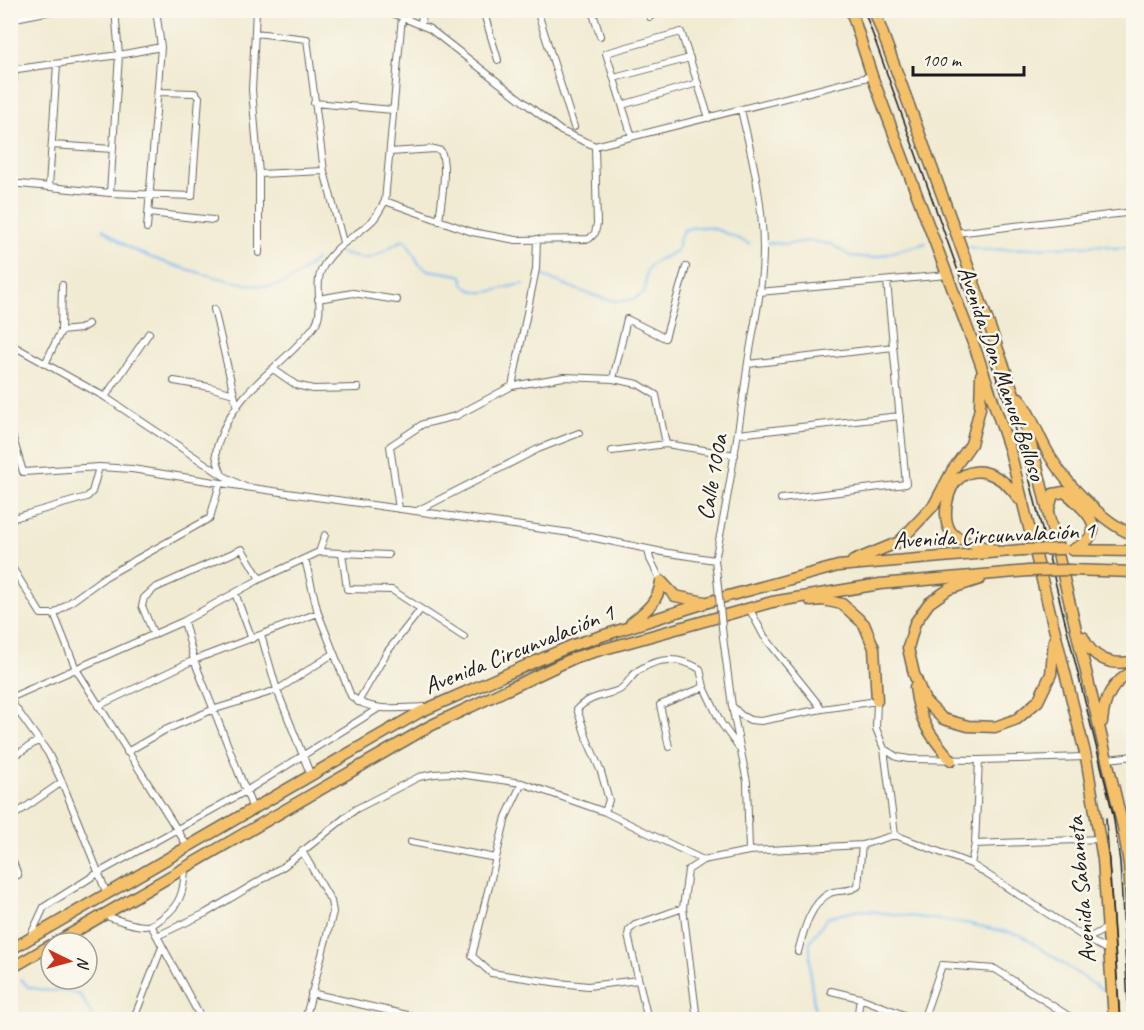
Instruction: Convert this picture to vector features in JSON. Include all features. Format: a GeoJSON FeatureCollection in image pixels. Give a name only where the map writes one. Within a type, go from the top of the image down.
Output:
{"type":"FeatureCollection","features":[{"type":"Feature","properties":{"kind":"main road","name":"Avenida Don Manuel Belloso"},"geometry":{"type":"LineString","coordinates":[[850,10],[872,76],[980,359],[1010,451],[1086,757]]}},
{"type":"Feature","properties":{"kind":"main road","name":"Avenida Don Manuel Belloso"},"geometry":{"type":"LineString","coordinates":[[874,10],[1029,440],[1049,512],[1101,731]]}},
{"type":"Feature","properties":{"kind":"main road"},"geometry":{"type":"LineString","coordinates":[[838,566],[899,542],[934,505],[952,471],[971,444],[980,408],[980,359]]}},
{"type":"Feature","properties":{"kind":"main road"},"geometry":{"type":"LineString","coordinates":[[1011,388],[1032,415],[1045,448],[1059,470],[1111,523],[1134,535]]}},
{"type":"Feature","properties":{"kind":"main road"},"geometry":{"type":"LineString","coordinates":[[1000,552],[966,541],[952,532],[946,518],[946,504],[950,492],[960,477],[979,471],[998,477],[1011,487],[1024,506]]}},
{"type":"Feature","properties":{"kind":"main road"},"geometry":{"type":"LineString","coordinates":[[1049,512],[1053,494],[1064,492],[1090,517],[1094,525],[1093,532],[1082,545],[1068,550]]}},
{"type":"Feature","properties":{"kind":"main road","name":"Avenida Circunvalación 1"},"geometry":{"type":"LineString","coordinates":[[10,950],[433,706],[573,645],[707,602],[838,566],[1022,550],[1134,551]]}},
{"type":"Feature","properties":{"kind":"main road","name":"Avenida Circunvalación 1"},"geometry":{"type":"LineString","coordinates":[[75,931],[430,726],[576,657],[749,608],[880,584],[1028,571],[1069,570],[1132,574]]}},
{"type":"Feature","properties":{"kind":"main road"},"geometry":{"type":"LineString","coordinates":[[951,760],[921,720],[917,705],[908,648],[915,622],[929,603],[949,589],[1003,572]]}},
{"type":"Feature","properties":{"kind":"main road"},"geometry":{"type":"LineString","coordinates":[[661,581],[675,596],[707,602]]}},
{"type":"Feature","properties":{"kind":"main road"},"geometry":{"type":"LineString","coordinates":[[627,627],[655,601],[660,593],[661,581]]}},
{"type":"Feature","properties":{"kind":"main road"},"geometry":{"type":"LineString","coordinates":[[772,603],[823,600],[842,604],[864,624],[874,648],[877,701]]}},
{"type":"Feature","properties":{"kind":"main road"},"geometry":{"type":"LineString","coordinates":[[1073,612],[1087,646],[1098,657],[1113,663],[1134,661]]}},
{"type":"Feature","properties":{"kind":"main road"},"geometry":{"type":"LineString","coordinates":[[914,675],[925,701],[943,719],[968,726],[995,727],[1017,719],[1038,701],[1051,674],[1055,631]]}},
{"type":"Feature","properties":{"kind":"main road"},"geometry":{"type":"LineString","coordinates":[[1101,731],[1106,698],[1115,684],[1134,671]]}},
{"type":"Feature","properties":{"kind":"main road","name":"Avenida Sabaneta"},"geometry":{"type":"LineString","coordinates":[[1101,731],[1123,827],[1129,865],[1134,956]]}},
{"type":"Feature","properties":{"kind":"main road","name":"Avenida Sabaneta"},"geometry":{"type":"LineString","coordinates":[[1086,757],[1100,839],[1114,1020]]}},
{"type":"Feature","properties":{"kind":"main road","name":"Avenida Circunvalación 1"},"geometry":{"type":"LineString","coordinates":[[10,969],[39,952]]}},
{"type":"Feature","properties":{"kind":"street"},"geometry":{"type":"LineString","coordinates":[[10,19],[56,10]]}},
{"type":"Feature","properties":{"kind":"street"},"geometry":{"type":"LineString","coordinates":[[110,193],[119,55],[115,10]]}},
{"type":"Feature","properties":{"kind":"street"},"geometry":{"type":"LineString","coordinates":[[256,10],[252,90],[259,174],[259,253]]}},
{"type":"Feature","properties":{"kind":"street"},"geometry":{"type":"LineString","coordinates":[[385,10],[421,25],[561,131],[595,146],[872,76]]}},
{"type":"Feature","properties":{"kind":"street"},"geometry":{"type":"LineString","coordinates":[[421,25],[422,10]]}},
{"type":"Feature","properties":{"kind":"street"},"geometry":{"type":"LineString","coordinates":[[483,10],[498,60]]}},
{"type":"Feature","properties":{"kind":"street"},"geometry":{"type":"LineString","coordinates":[[537,10],[574,127]]}},
{"type":"Feature","properties":{"kind":"street"},"geometry":{"type":"LineString","coordinates":[[592,10],[600,36]]}},
{"type":"Feature","properties":{"kind":"street"},"geometry":{"type":"LineString","coordinates":[[222,475],[216,452],[225,423],[246,394],[315,324],[321,269],[343,242],[370,222],[385,201],[402,16]]}},
{"type":"Feature","properties":{"kind":"street"},"geometry":{"type":"LineString","coordinates":[[147,228],[161,47],[157,17]]}},
{"type":"Feature","properties":{"kind":"street"},"geometry":{"type":"LineString","coordinates":[[632,137],[606,53],[681,32],[709,118]]}},
{"type":"Feature","properties":{"kind":"street"},"geometry":{"type":"LineString","coordinates":[[255,33],[307,39],[324,171],[343,242]]}},
{"type":"Feature","properties":{"kind":"street"},"geometry":{"type":"LineString","coordinates":[[10,39],[12,70],[10,129]]}},
{"type":"Feature","properties":{"kind":"street"},"geometry":{"type":"LineString","coordinates":[[12,70],[161,47]]}},
{"type":"Feature","properties":{"kind":"street"},"geometry":{"type":"LineString","coordinates":[[614,78],[690,57]]}},
{"type":"Feature","properties":{"kind":"street"},"geometry":{"type":"LineString","coordinates":[[49,186],[57,63]]}},
{"type":"Feature","properties":{"kind":"street"},"geometry":{"type":"LineString","coordinates":[[622,105],[698,83]]}},
{"type":"Feature","properties":{"kind":"street"},"geometry":{"type":"LineString","coordinates":[[10,183],[110,193],[190,197],[193,195],[199,97],[195,93],[158,92]]}},
{"type":"Feature","properties":{"kind":"street"},"geometry":{"type":"LineString","coordinates":[[314,102],[393,110]]}},
{"type":"Feature","properties":{"kind":"street","name":"Calle 100a"},"geometry":{"type":"LineString","coordinates":[[741,110],[755,165],[763,249],[735,456],[715,560],[732,706],[747,782],[749,851]]}},
{"type":"Feature","properties":{"kind":"street"},"geometry":{"type":"LineString","coordinates":[[52,145],[113,149]]}},
{"type":"Feature","properties":{"kind":"street"},"geometry":{"type":"LineString","coordinates":[[385,201],[472,232],[516,240],[589,239],[593,237],[597,224],[595,146]]}},
{"type":"Feature","properties":{"kind":"street"},"geometry":{"type":"LineString","coordinates":[[390,152],[435,149],[441,151],[443,183],[439,220]]}},
{"type":"Feature","properties":{"kind":"street"},"geometry":{"type":"LineString","coordinates":[[259,174],[324,171]]}},
{"type":"Feature","properties":{"kind":"street"},"geometry":{"type":"LineString","coordinates":[[956,233],[1134,212]]}},
{"type":"Feature","properties":{"kind":"street"},"geometry":{"type":"LineString","coordinates":[[149,213],[213,220]]}},
{"type":"Feature","properties":{"kind":"street"},"geometry":{"type":"LineString","coordinates":[[512,386],[536,269],[537,239]]}},
{"type":"Feature","properties":{"kind":"street"},"geometry":{"type":"LineString","coordinates":[[613,379],[627,318],[665,338],[686,267]]}},
{"type":"Feature","properties":{"kind":"street"},"geometry":{"type":"LineString","coordinates":[[759,291],[947,275]]}},
{"type":"Feature","properties":{"kind":"street"},"geometry":{"type":"LineString","coordinates":[[781,499],[906,484],[887,281]]}},
{"type":"Feature","properties":{"kind":"street"},"geometry":{"type":"LineString","coordinates":[[45,364],[61,331],[62,285]]}},
{"type":"Feature","properties":{"kind":"street"},"geometry":{"type":"LineString","coordinates":[[318,299],[353,293],[397,300]]}},
{"type":"Feature","properties":{"kind":"street"},"geometry":{"type":"LineString","coordinates":[[214,309],[237,407]]}},
{"type":"Feature","properties":{"kind":"street"},"geometry":{"type":"LineString","coordinates":[[61,331],[80,329],[88,324]]}},
{"type":"Feature","properties":{"kind":"street"},"geometry":{"type":"LineString","coordinates":[[105,397],[149,333]]}},
{"type":"Feature","properties":{"kind":"street"},"geometry":{"type":"LineString","coordinates":[[10,344],[105,397],[222,475],[246,487]]}},
{"type":"Feature","properties":{"kind":"street"},"geometry":{"type":"LineString","coordinates":[[748,364],[893,347]]}},
{"type":"Feature","properties":{"kind":"street"},"geometry":{"type":"LineString","coordinates":[[273,369],[296,385],[313,389],[358,388]]}},
{"type":"Feature","properties":{"kind":"street"},"geometry":{"type":"LineString","coordinates":[[399,508],[390,446],[423,424],[456,416],[512,386],[564,377],[613,379],[638,384],[656,395],[666,444]]}},
{"type":"Feature","properties":{"kind":"street"},"geometry":{"type":"LineString","coordinates":[[174,381],[234,394]]}},
{"type":"Feature","properties":{"kind":"street"},"geometry":{"type":"LineString","coordinates":[[738,434],[900,416]]}},
{"type":"Feature","properties":{"kind":"street"},"geometry":{"type":"LineString","coordinates":[[10,428],[22,472],[99,467],[132,469],[572,533],[715,560]]}},
{"type":"Feature","properties":{"kind":"street"},"geometry":{"type":"LineString","coordinates":[[417,511],[538,449],[579,433]]}},
{"type":"Feature","properties":{"kind":"street"},"geometry":{"type":"LineString","coordinates":[[612,451],[666,444],[735,456]]}},
{"type":"Feature","properties":{"kind":"street"},"geometry":{"type":"LineString","coordinates":[[10,519],[87,497],[92,492],[99,467]]}},
{"type":"Feature","properties":{"kind":"street"},"geometry":{"type":"LineString","coordinates":[[10,564],[41,614],[54,614],[105,577],[210,518],[220,483]]}},
{"type":"Feature","properties":{"kind":"street"},"geometry":{"type":"LineString","coordinates":[[319,552],[325,536]]}},
{"type":"Feature","properties":{"kind":"street"},"geometry":{"type":"LineString","coordinates":[[154,635],[142,606],[144,598],[155,588],[242,549],[260,579]]}},
{"type":"Feature","properties":{"kind":"street"},"geometry":{"type":"LineString","coordinates":[[648,549],[650,559],[661,581]]}},
{"type":"Feature","properties":{"kind":"street"},"geometry":{"type":"LineString","coordinates":[[107,894],[48,753],[10,699],[184,621],[260,579],[319,552],[388,555]]}},
{"type":"Feature","properties":{"kind":"street"},"geometry":{"type":"LineString","coordinates":[[342,553],[347,589],[392,590],[464,637]]}},
{"type":"Feature","properties":{"kind":"street"},"geometry":{"type":"LineString","coordinates":[[305,559],[318,613],[351,696],[358,702],[379,708],[433,706]]}},
{"type":"Feature","properties":{"kind":"street"},"geometry":{"type":"LineString","coordinates":[[235,593],[252,639]]}},
{"type":"Feature","properties":{"kind":"street"},"geometry":{"type":"LineString","coordinates":[[749,608],[764,636],[822,708]]}},
{"type":"Feature","properties":{"kind":"street"},"geometry":{"type":"LineString","coordinates":[[358,702],[387,652],[421,609]]}},
{"type":"Feature","properties":{"kind":"street"},"geometry":{"type":"LineString","coordinates":[[98,706],[194,660],[318,613]]}},
{"type":"Feature","properties":{"kind":"street"},"geometry":{"type":"LineString","coordinates":[[54,614],[76,669],[188,847]]}},
{"type":"Feature","properties":{"kind":"street"},"geometry":{"type":"LineString","coordinates":[[184,621],[194,660],[212,710],[253,809]]}},
{"type":"Feature","properties":{"kind":"street"},"geometry":{"type":"LineString","coordinates":[[261,635],[277,690],[311,776]]}},
{"type":"Feature","properties":{"kind":"street"},"geometry":{"type":"LineString","coordinates":[[127,752],[165,730],[212,710],[277,690],[333,654]]}},
{"type":"Feature","properties":{"kind":"street"},"geometry":{"type":"LineString","coordinates":[[605,812],[609,800],[578,709],[584,701],[622,689],[638,671],[666,660],[686,661],[700,669],[704,687],[721,723],[741,750]]}},
{"type":"Feature","properties":{"kind":"street"},"geometry":{"type":"LineString","coordinates":[[669,747],[660,705],[704,687]]}},
{"type":"Feature","properties":{"kind":"street"},"geometry":{"type":"LineString","coordinates":[[732,706],[750,720],[761,721],[822,708],[877,701],[876,728],[884,748],[895,835]]}},
{"type":"Feature","properties":{"kind":"street"},"geometry":{"type":"LineString","coordinates":[[29,939],[44,907],[99,873],[246,791],[379,708]]}},
{"type":"Feature","properties":{"kind":"street"},"geometry":{"type":"LineString","coordinates":[[10,759],[39,740]]}},
{"type":"Feature","properties":{"kind":"street"},"geometry":{"type":"LineString","coordinates":[[884,748],[897,757],[909,759],[1086,757]]}},
{"type":"Feature","properties":{"kind":"street"},"geometry":{"type":"LineString","coordinates":[[1108,759],[1134,756]]}},
{"type":"Feature","properties":{"kind":"street"},"geometry":{"type":"LineString","coordinates":[[970,864],[975,844],[979,760]]}},
{"type":"Feature","properties":{"kind":"street"},"geometry":{"type":"LineString","coordinates":[[157,936],[206,913],[284,866],[356,808],[419,777],[451,773],[522,783],[605,812],[703,860]]}},
{"type":"Feature","properties":{"kind":"street"},"geometry":{"type":"LineString","coordinates":[[10,818],[62,782]]}},
{"type":"Feature","properties":{"kind":"street"},"geometry":{"type":"LineString","coordinates":[[522,783],[506,817],[472,956],[491,973],[588,986],[638,980]]}},
{"type":"Feature","properties":{"kind":"street"},"geometry":{"type":"LineString","coordinates":[[697,1020],[683,908],[688,870],[703,860],[749,851],[862,845],[895,835],[970,864],[1108,950]]}},
{"type":"Feature","properties":{"kind":"street"},"geometry":{"type":"LineString","coordinates":[[975,844],[1100,839]]}},
{"type":"Feature","properties":{"kind":"street"},"geometry":{"type":"LineString","coordinates":[[411,842],[496,858]]}},
{"type":"Feature","properties":{"kind":"street"},"geometry":{"type":"LineString","coordinates":[[798,952],[816,906],[830,893],[853,890],[858,886],[862,845]]}},
{"type":"Feature","properties":{"kind":"street"},"geometry":{"type":"LineString","coordinates":[[302,851],[330,901],[333,912],[304,1020]]}},
{"type":"Feature","properties":{"kind":"street"},"geometry":{"type":"LineString","coordinates":[[10,854],[18,875],[10,878]]}},
{"type":"Feature","properties":{"kind":"street"},"geometry":{"type":"LineString","coordinates":[[103,915],[142,926],[151,925],[173,910],[179,902],[184,886],[185,868]]}},
{"type":"Feature","properties":{"kind":"street"},"geometry":{"type":"LineString","coordinates":[[648,1020],[628,935],[629,930],[635,925],[683,908]]}},
{"type":"Feature","properties":{"kind":"street"},"geometry":{"type":"LineString","coordinates":[[151,925],[202,1020]]}},
{"type":"Feature","properties":{"kind":"street"},"geometry":{"type":"LineString","coordinates":[[1087,939],[1107,928]]}},
{"type":"Feature","properties":{"kind":"street"},"geometry":{"type":"LineString","coordinates":[[136,1013],[162,947]]}},
{"type":"Feature","properties":{"kind":"street"},"geometry":{"type":"LineString","coordinates":[[923,1020],[942,965],[995,969],[1075,1020]]}},
{"type":"Feature","properties":{"kind":"street"},"geometry":{"type":"LineString","coordinates":[[831,991],[860,998],[917,1020]]}},
{"type":"Feature","properties":{"kind":"street"},"geometry":{"type":"LineString","coordinates":[[311,993],[429,1020]]}},
{"type":"Feature","properties":{"kind":"street"},"geometry":{"type":"LineString","coordinates":[[857,1020],[860,998]]}},
{"type":"Feature","properties":{"kind":"waterway"},"geometry":{"type":"LineString","coordinates":[[541,275],[593,295],[626,301],[645,292],[646,273],[649,267],[677,250],[684,230],[710,228],[749,244]]}},
{"type":"Feature","properties":{"kind":"waterway"},"geometry":{"type":"LineString","coordinates":[[103,229],[130,248],[162,261],[203,274],[261,286],[273,286],[285,282],[316,260]]}},
{"type":"Feature","properties":{"kind":"waterway"},"geometry":{"type":"LineString","coordinates":[[340,253],[371,258],[406,240],[419,264],[428,270],[460,275],[463,278],[463,284],[478,292],[524,284]]}},
{"type":"Feature","properties":{"kind":"waterway"},"geometry":{"type":"LineString","coordinates":[[767,243],[787,244],[809,241],[831,244],[850,256],[873,258],[926,243]]}},
{"type":"Feature","properties":{"kind":"waterway"},"geometry":{"type":"LineString","coordinates":[[969,247],[986,250],[1103,245],[1114,248],[1134,247]]}},
{"type":"Feature","properties":{"kind":"waterway"},"geometry":{"type":"LineString","coordinates":[[816,1020],[810,974],[810,941],[828,917],[860,910],[965,923],[1021,935],[1102,990]]}},
{"type":"Feature","properties":{"kind":"waterway"},"geometry":{"type":"LineString","coordinates":[[21,979],[28,987],[49,991],[64,990],[80,995],[93,1020]]}},
{"type":"Feature","properties":{"kind":"tram line"},"geometry":{"type":"LineString","coordinates":[[864,10],[1023,453],[1113,814],[1120,862],[1129,1020]]}},
{"type":"Feature","properties":{"kind":"tram line"},"geometry":{"type":"LineString","coordinates":[[1106,818],[1120,1020]]}}]}
